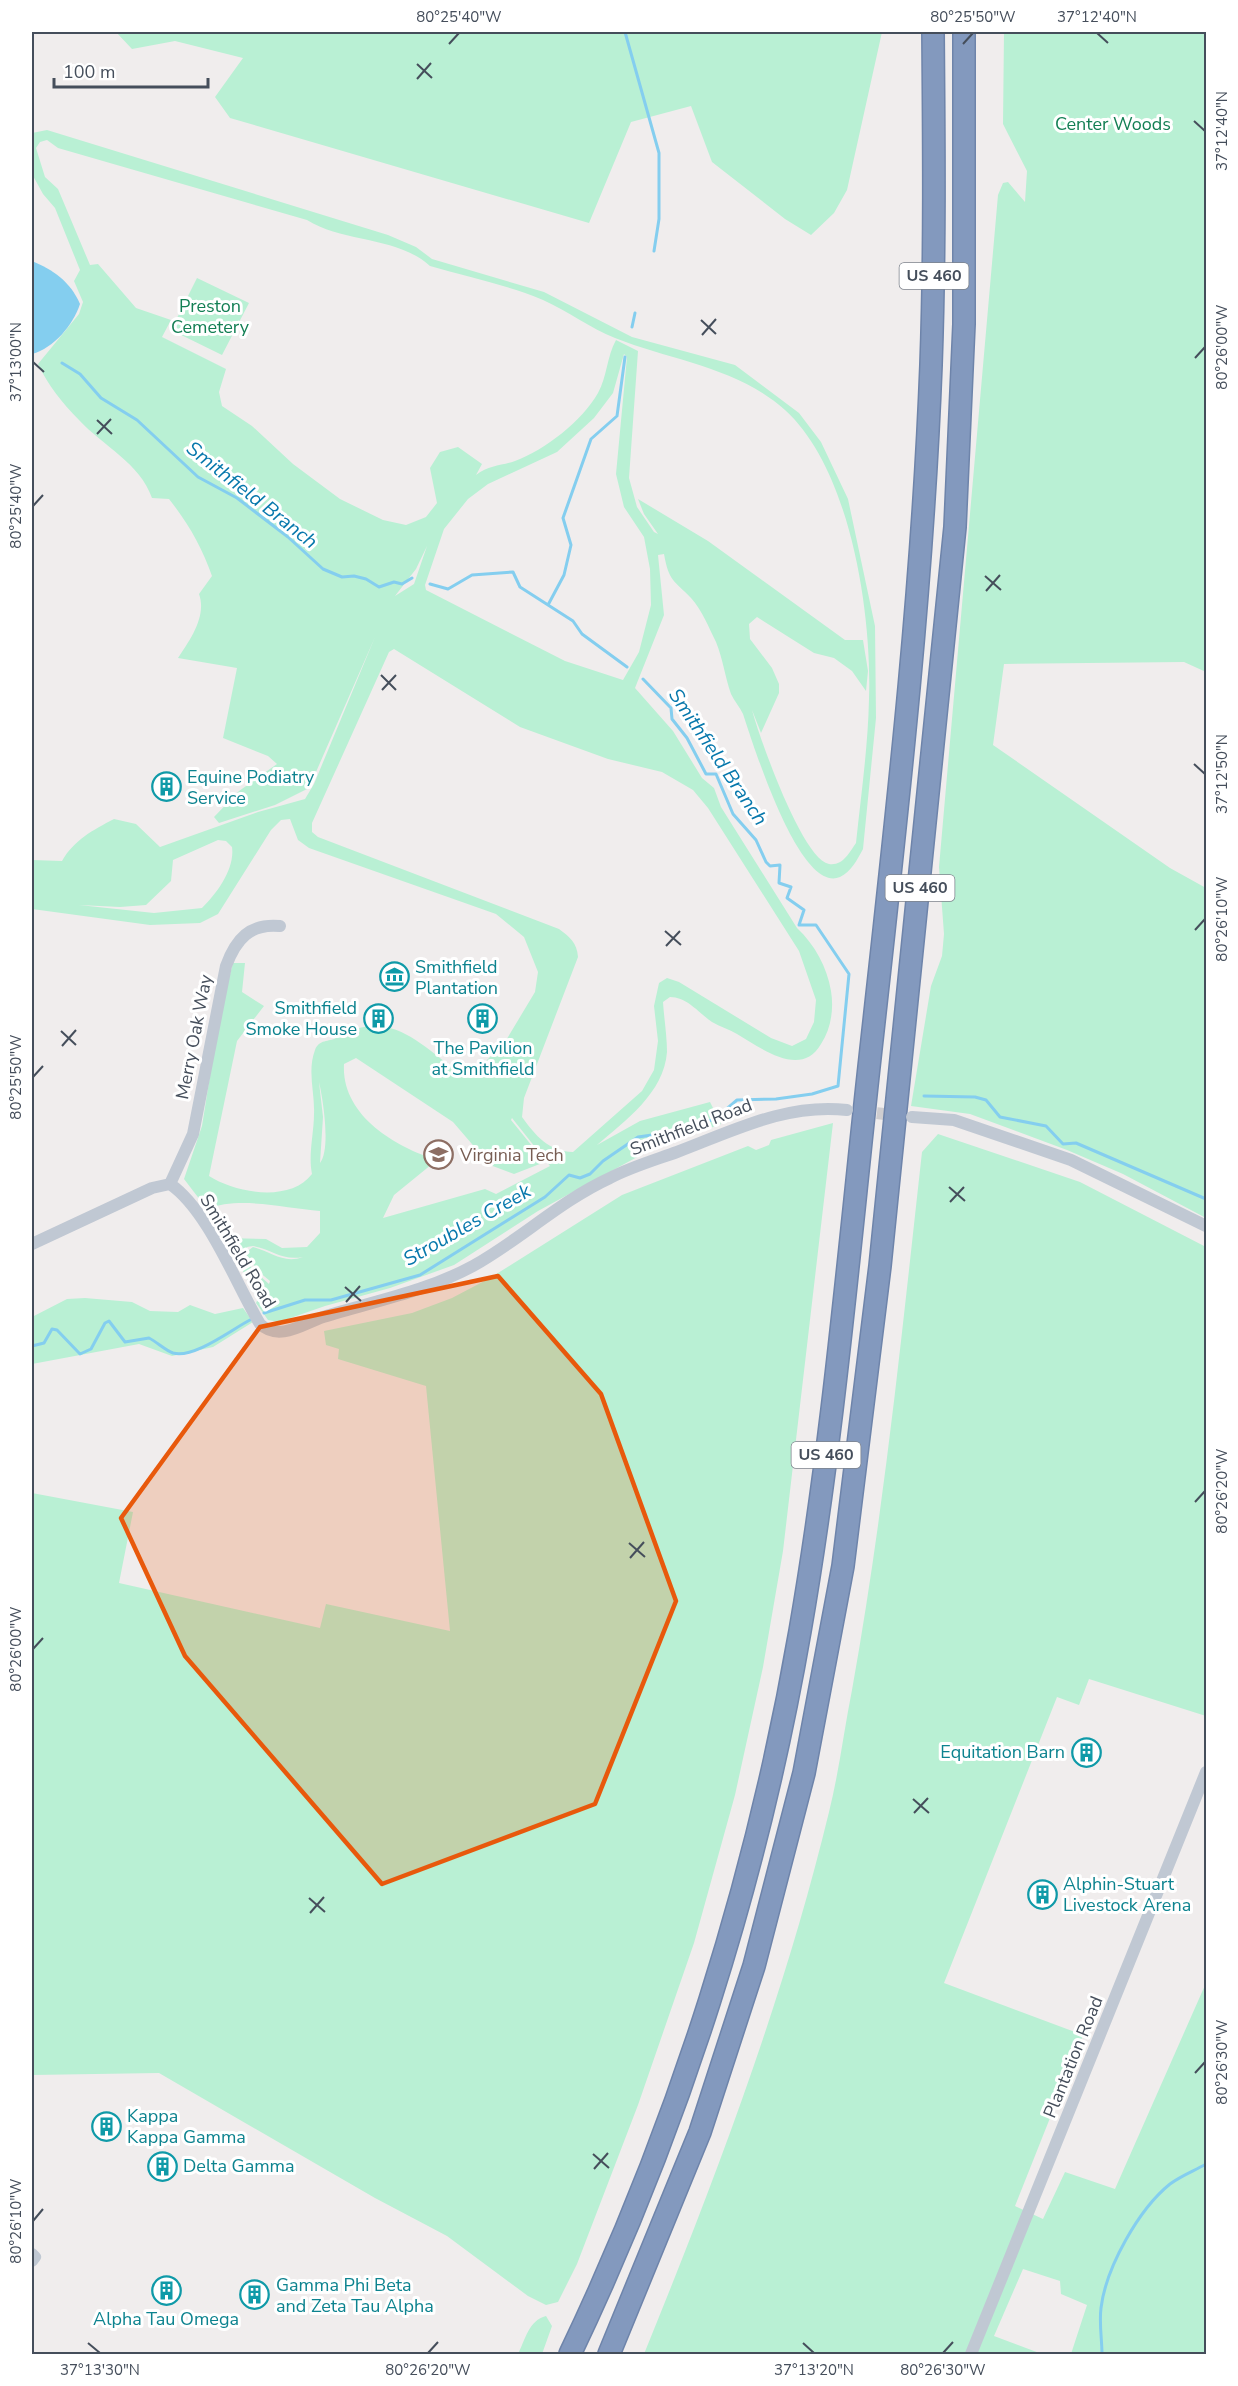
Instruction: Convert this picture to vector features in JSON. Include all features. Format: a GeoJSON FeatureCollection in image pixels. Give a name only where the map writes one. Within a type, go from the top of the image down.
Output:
{"type":"FeatureCollection","features":[{"type":"Feature","properties":{"kind":"highway","name":"US 460"},"geometry":{"type":"LineString","coordinates":[[570,2355],[637,2201],[684,2075],[724,1954],[773,1765],[813,1557],[899,800],[921,532],[935,236],[933,32]]}},
{"type":"Feature","properties":{"kind":"highway","name":"US 460"},"geometry":{"type":"LineString","coordinates":[[609,2355],[689,2160],[754,1966],[804,1773],[843,1566],[880,1266],[951,571],[964,324],[964,32]]}},
{"type":"Feature","properties":{"kind":"street","name":"Merry Oak Way"},"geometry":{"type":"LineString","coordinates":[[170,1184],[193,1134],[226,966],[232,948],[246,933],[256,927],[280,926]]}},
{"type":"Feature","properties":{"kind":"street","name":"Smithfield Road"},"geometry":{"type":"LineString","coordinates":[[170,1184],[184,1196],[201,1219],[260,1324],[270,1331],[287,1332],[315,1320],[381,1302],[451,1277],[488,1257],[527,1229],[611,1177],[765,1118],[799,1110],[847,1110]]}},
{"type":"Feature","properties":{"kind":"street"},"geometry":{"type":"LineString","coordinates":[[912,1117],[954,1120],[1071,1160],[1206,1227]]}},
{"type":"Feature","properties":{"kind":"street"},"geometry":{"type":"LineString","coordinates":[[32,1244],[152,1188],[170,1184]]}},
{"type":"Feature","properties":{"kind":"street","name":"Plantation Road"},"geometry":{"type":"LineString","coordinates":[[971,2355],[1206,1772]]}},
{"type":"Feature","properties":{"kind":"street"},"geometry":{"type":"LineString","coordinates":[[32,2254],[35,2257],[32,2261]]}},
{"type":"Feature","properties":{"kind":"highlighted area"},"geometry":{"type":"Polygon","coordinates":[[[498,1276],[601,1394],[676,1601],[595,1804],[382,1884],[185,1656],[121,1518],[260,1327],[498,1276]]]}},
{"type":"Feature","properties":{"kind":"green space"},"geometry":{"type":"Polygon","coordinates":[[[116,32],[882,32],[847,190],[834,213],[811,235],[785,219],[712,162],[691,106],[631,122],[589,223],[230,118],[215,97],[243,58],[175,41],[132,49],[116,32]]]}},
{"type":"Feature","properties":{"kind":"green space","name":"Center Woods"},"geometry":{"type":"Polygon","coordinates":[[[1004,32],[1206,32],[1206,672],[1184,662],[1004,664],[993,745],[1170,868],[1206,888],[1206,1218],[1123,1174],[1067,1150],[970,1114],[911,1106],[931,986],[942,956],[944,934],[939,867],[998,195],[1003,183],[1008,182],[1025,202],[1027,171],[1003,124],[1004,32]]]}},
{"type":"Feature","properties":{"kind":"green space"},"geometry":{"type":"Polygon","coordinates":[[[47,130],[388,235],[416,247],[432,259],[544,292],[632,337],[735,365],[799,413],[821,442],[848,499],[875,626],[876,718],[863,849],[851,869],[840,877],[824,876],[809,863],[794,840],[767,782],[743,714],[731,694],[716,642],[699,608],[670,575],[664,554],[658,555],[664,615],[635,688],[673,731],[702,778],[714,788],[721,807],[823,965],[831,991],[832,1012],[824,1038],[813,1054],[803,1059],[792,1060],[769,1053],[712,1022],[682,1000],[670,997],[663,1002],[667,1052],[659,1080],[631,1116],[597,1145],[640,1121],[710,1102],[721,1124],[650,1150],[538,1211],[454,1265],[390,1288],[325,1306],[279,1322],[268,1320],[256,1303],[258,1299],[225,1238],[266,1239],[282,1248],[307,1247],[320,1233],[320,1211],[248,1203],[233,1203],[207,1209],[184,1179],[202,1126],[220,1013],[233,963],[245,963],[242,992],[264,1006],[237,1041],[209,1176],[233,1187],[262,1192],[290,1189],[302,1183],[312,1174],[314,1106],[312,1066],[315,1050],[319,1044],[354,1030],[371,1026],[386,1027],[400,1031],[413,1039],[454,1069],[479,1068],[505,1042],[535,992],[538,972],[524,937],[496,914],[309,848],[298,840],[290,819],[281,820],[271,830],[218,914],[200,923],[150,925],[32,909],[32,860],[62,861],[78,841],[114,819],[136,824],[160,847],[258,812],[305,799],[314,784],[375,637],[309,788],[275,805],[219,823],[214,817],[239,791],[277,764],[268,756],[223,738],[237,668],[178,658],[196,628],[201,611],[199,594],[212,576],[204,555],[188,526],[169,499],[152,498],[139,475],[130,465],[73,414],[51,386],[38,364],[79,314],[83,302],[74,281],[80,270],[55,208],[43,194],[32,174],[32,133],[47,130]],[[47,140],[40,142],[36,148],[45,177],[58,189],[90,265],[98,264],[136,308],[171,320],[162,337],[226,369],[219,392],[222,406],[252,426],[293,464],[340,499],[383,520],[406,525],[426,517],[437,503],[430,468],[440,452],[458,447],[482,464],[476,475],[490,467],[515,461],[538,450],[573,424],[591,404],[598,393],[616,340],[638,351],[629,478],[637,507],[654,532],[658,534],[644,514],[638,499],[708,541],[845,640],[863,640],[868,671],[866,691],[852,671],[834,658],[814,653],[757,617],[749,624],[750,639],[772,668],[779,684],[779,693],[761,733],[752,710],[783,795],[795,820],[818,857],[829,864],[838,863],[845,858],[856,843],[868,717],[869,665],[861,586],[853,545],[841,505],[826,469],[808,436],[785,410],[746,384],[725,374],[615,338],[543,300],[430,266],[417,256],[402,249],[337,233],[307,220],[58,148],[47,140]],[[624,354],[613,393],[594,418],[557,452],[488,484],[468,499],[444,529],[425,585],[426,590],[565,661],[623,680],[639,652],[651,605],[650,569],[644,537],[624,507],[616,474],[627,357],[624,354]],[[427,546],[416,569],[395,596],[414,584],[427,546]],[[394,649],[389,652],[312,823],[312,832],[318,837],[559,929],[572,941],[578,957],[524,1098],[522,1117],[543,1141],[556,1149],[573,1152],[642,1091],[654,1070],[658,1041],[654,1006],[659,983],[667,978],[679,982],[771,1038],[792,1046],[806,1039],[814,1022],[816,1000],[799,951],[708,808],[693,790],[662,772],[608,759],[520,727],[394,649]],[[218,840],[173,860],[171,881],[146,905],[120,907],[79,905],[154,913],[202,908],[219,888],[228,872],[232,847],[226,841],[218,840]],[[356,1058],[344,1064],[345,1082],[351,1099],[374,1126],[404,1147],[437,1160],[394,1195],[383,1218],[485,1189],[496,1194],[550,1166],[512,1118],[511,1120],[545,1162],[514,1174],[490,1165],[453,1122],[356,1058]],[[319,1082],[323,1117],[320,1163],[326,1136],[319,1082]],[[253,1246],[247,1247],[243,1253],[252,1269],[269,1284],[270,1281],[258,1271],[245,1253],[253,1247],[283,1258],[296,1259],[303,1257],[289,1258],[253,1246]]]}},
{"type":"Feature","properties":{"kind":"green space","name":"Preston Cemetery"},"geometry":{"type":"Polygon","coordinates":[[[197,278],[249,303],[222,355],[171,330],[197,278]]]}},
{"type":"Feature","properties":{"kind":"green space"},"geometry":{"type":"Polygon","coordinates":[[[833,1123],[783,1551],[763,1667],[735,1795],[694,1943],[638,2105],[577,2264],[558,2302],[546,2305],[528,2296],[447,2236],[375,2198],[159,2073],[32,2075],[32,1493],[133,1512],[119,1583],[320,1628],[326,1604],[450,1631],[426,1386],[338,1359],[339,1349],[326,1345],[324,1331],[412,1313],[452,1298],[490,1278],[622,1195],[748,1146],[756,1150],[769,1145],[771,1140],[833,1123]]]}},
{"type":"Feature","properties":{"kind":"green space"},"geometry":{"type":"Polygon","coordinates":[[[938,1134],[1080,1182],[1206,1247],[1206,1716],[1089,1679],[1079,1705],[1057,1697],[944,1983],[1083,2035],[1015,2206],[1043,2219],[1065,2172],[1115,2189],[1206,1983],[1206,2354],[1071,2354],[1087,2305],[1061,2294],[1060,2281],[1023,2269],[994,2336],[1042,2354],[644,2354],[697,2221],[770,2019],[829,1812],[874,1556],[892,1422],[922,1152],[938,1134]]]}},
{"type":"Feature","properties":{"kind":"green space"},"geometry":{"type":"Polygon","coordinates":[[[85,1298],[132,1302],[150,1311],[178,1312],[190,1305],[215,1314],[243,1308],[253,1322],[213,1347],[172,1356],[139,1344],[32,1364],[32,1317],[67,1299],[85,1298]]]}},
{"type":"Feature","properties":{"kind":"green space"},"geometry":{"type":"Polygon","coordinates":[[[546,2316],[552,2326],[542,2354],[518,2354],[532,2326],[540,2318],[546,2316]]]}},
{"type":"Feature","properties":{"kind":"water"},"geometry":{"type":"Polygon","coordinates":[[[32,261],[60,277],[80,304],[73,320],[62,335],[48,347],[32,354],[32,261]]]}},
{"type":"Feature","properties":{"kind":"waterway"},"geometry":{"type":"LineString","coordinates":[[625,32],[659,153],[659,219],[654,251]]}},
{"type":"Feature","properties":{"kind":"waterway"},"geometry":{"type":"LineString","coordinates":[[632,327],[635,313]]}},
{"type":"Feature","properties":{"kind":"waterway"},"geometry":{"type":"LineString","coordinates":[[548,605],[564,575],[571,545],[563,518],[591,439],[617,416],[625,357]]}},
{"type":"Feature","properties":{"kind":"waterway","name":"Smithfield Branch"},"geometry":{"type":"LineString","coordinates":[[62,363],[80,374],[101,398],[137,420],[198,477],[237,498],[288,537],[323,569],[342,577],[354,576],[366,579],[379,587],[394,582],[402,584],[412,578]]}},
{"type":"Feature","properties":{"kind":"waterway","name":"Smithfield Branch"},"geometry":{"type":"LineString","coordinates":[[430,584],[448,589],[472,575],[513,572],[520,587],[573,621],[582,634],[627,667]]}},
{"type":"Feature","properties":{"kind":"waterway","name":"Stroubles Creek"},"geometry":{"type":"LineString","coordinates":[[264,1313],[305,1300],[331,1300],[420,1275],[545,1197],[569,1175],[580,1178],[590,1174],[603,1161],[638,1137],[666,1133],[692,1123],[714,1120],[737,1100],[776,1099],[812,1094],[838,1086],[849,974],[816,925],[799,925],[804,910],[787,898],[791,887],[779,883],[780,865],[770,866],[766,862],[756,840],[733,814],[716,774],[706,774],[687,738],[672,719],[671,708],[643,679]]}},
{"type":"Feature","properties":{"kind":"waterway","name":"Stroubles Creek"},"geometry":{"type":"LineString","coordinates":[[924,1096],[975,1097],[986,1100],[1000,1117],[1046,1126],[1063,1144],[1076,1143],[1206,1199]]}},
{"type":"Feature","properties":{"kind":"waterway","name":"Stroubles Creek"},"geometry":{"type":"LineString","coordinates":[[32,1346],[44,1343],[52,1329],[57,1330],[80,1354],[91,1349],[105,1323],[109,1321],[125,1342],[149,1338],[170,1352],[182,1354],[202,1348],[250,1320]]}},
{"type":"Feature","properties":{"kind":"waterway"},"geometry":{"type":"LineString","coordinates":[[1102,2354],[1100,2314],[1104,2292],[1126,2240],[1158,2195],[1174,2181],[1206,2164]]}},
{"type":"Feature","properties":{"kind":"tunnel"},"geometry":{"type":"LineString","coordinates":[[859,1111],[901,1116]]}},
{"type":"Feature","properties":{"kind":"place","name":"Equine Podiatry Service"},"geometry":{"type":"Point","coordinates":[166,787]}},
{"type":"Feature","properties":{"kind":"place","name":"Smithfield Plantation"},"geometry":{"type":"Point","coordinates":[394,977]}},
{"type":"Feature","properties":{"kind":"place","name":"Smithfield Smoke House"},"geometry":{"type":"Point","coordinates":[378,1018]}},
{"type":"Feature","properties":{"kind":"place","name":"The Pavilion at Smithfield"},"geometry":{"type":"Point","coordinates":[483,1019]}},
{"type":"Feature","properties":{"kind":"place","name":"Virginia Tech"},"geometry":{"type":"Point","coordinates":[439,1155]}},
{"type":"Feature","properties":{"kind":"place","name":"Equitation Barn"},"geometry":{"type":"Point","coordinates":[1086,1752]}},
{"type":"Feature","properties":{"kind":"place","name":"Alphin-Stuart Livestock Arena"},"geometry":{"type":"Point","coordinates":[1042,1894]}},
{"type":"Feature","properties":{"kind":"place","name":"Kappa Kappa Gamma"},"geometry":{"type":"Point","coordinates":[106,2126]}},
{"type":"Feature","properties":{"kind":"place","name":"Delta Gamma"},"geometry":{"type":"Point","coordinates":[162,2166]}},
{"type":"Feature","properties":{"kind":"place","name":"Alpha Tau Omega"},"geometry":{"type":"Point","coordinates":[166,2290]}},
{"type":"Feature","properties":{"kind":"place","name":"Gamma Phi Beta and Zeta Tau Alpha"},"geometry":{"type":"Point","coordinates":[255,2295]}}]}
